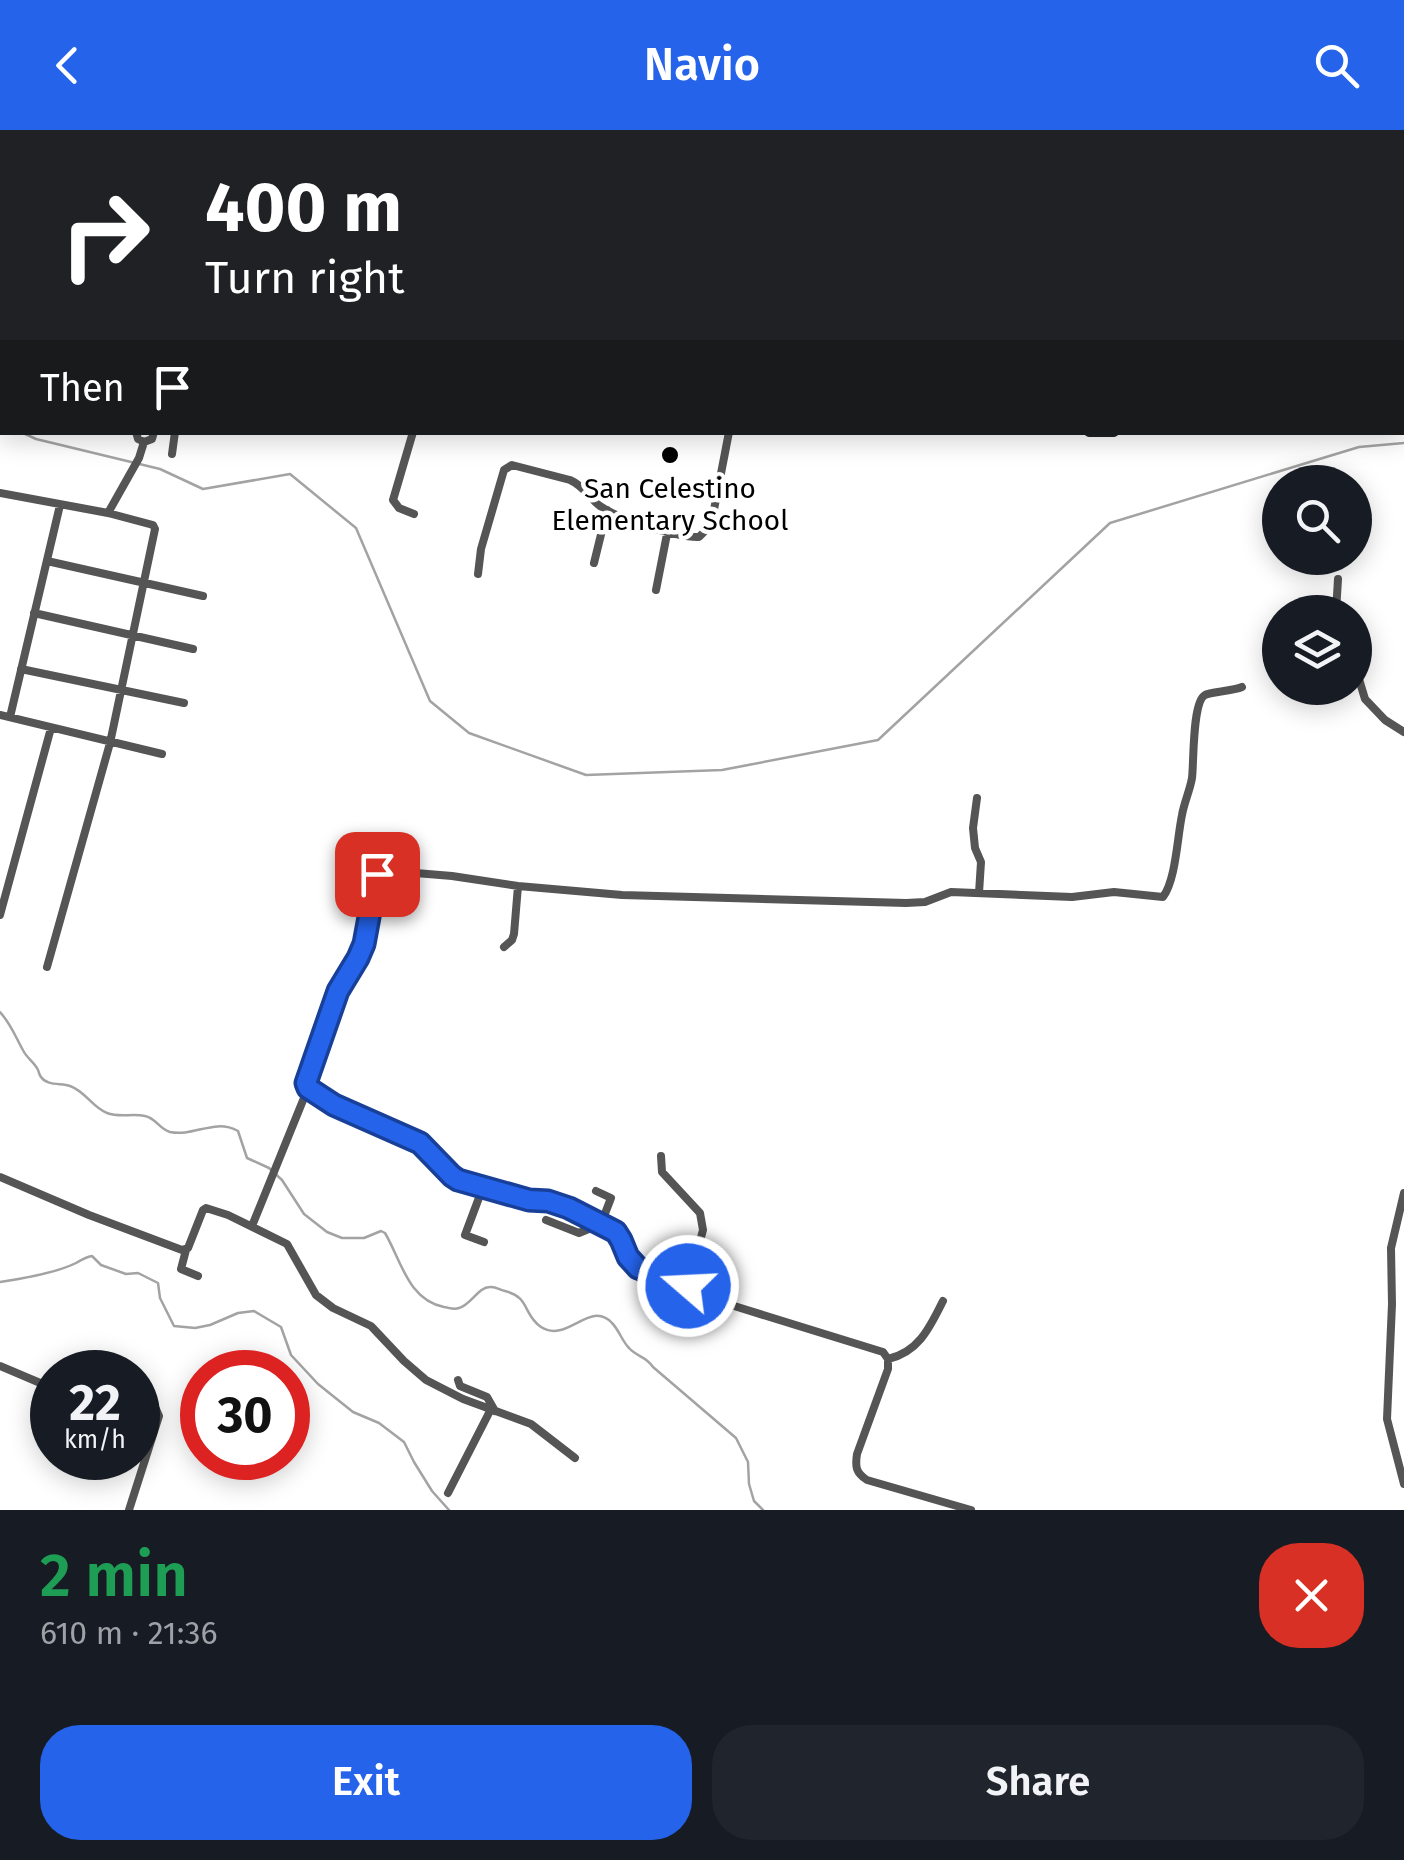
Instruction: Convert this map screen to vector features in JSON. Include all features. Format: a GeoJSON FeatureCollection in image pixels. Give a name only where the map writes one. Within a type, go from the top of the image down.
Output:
{"type":"FeatureCollection","features":[{"type":"Feature","properties":{"kind":"street"},"geometry":{"type":"LineString","coordinates":[[137,435],[144,442],[153,435]]}},
{"type":"Feature","properties":{"kind":"street"},"geometry":{"type":"LineString","coordinates":[[172,454],[175,435]]}},
{"type":"Feature","properties":{"kind":"street"},"geometry":{"type":"LineString","coordinates":[[412,435],[393,500],[399,508],[414,514]]}},
{"type":"Feature","properties":{"kind":"street"},"geometry":{"type":"LineString","coordinates":[[478,574],[508,466],[577,482],[607,510],[667,534],[700,537],[708,528],[728,435]]}},
{"type":"Feature","properties":{"kind":"street"},"geometry":{"type":"LineString","coordinates":[[108,513],[144,442]]}},
{"type":"Feature","properties":{"kind":"street"},"geometry":{"type":"LineString","coordinates":[[0,492],[154,526],[110,743],[47,967]]}},
{"type":"Feature","properties":{"kind":"street"},"geometry":{"type":"LineString","coordinates":[[60,505],[21,669],[5,716],[162,754]]}},
{"type":"Feature","properties":{"kind":"street"},"geometry":{"type":"LineString","coordinates":[[594,563],[607,510]]}},
{"type":"Feature","properties":{"kind":"street"},"geometry":{"type":"LineString","coordinates":[[656,590],[667,534]]}},
{"type":"Feature","properties":{"kind":"street"},"geometry":{"type":"LineString","coordinates":[[47,561],[203,596]]}},
{"type":"Feature","properties":{"kind":"street"},"geometry":{"type":"LineString","coordinates":[[1337,595],[1338,580]]}},
{"type":"Feature","properties":{"kind":"street"},"geometry":{"type":"LineString","coordinates":[[34,614],[192,649]]}},
{"type":"Feature","properties":{"kind":"street"},"geometry":{"type":"LineString","coordinates":[[21,669],[184,703]]}},
{"type":"Feature","properties":{"kind":"street"},"geometry":{"type":"LineString","coordinates":[[970,1510],[867,1480],[859,1474],[855,1466],[857,1454],[888,1370],[883,1352],[732,1304],[638,1268],[616,1232],[548,1201],[529,1200],[452,1176],[420,1143],[334,1105],[306,1083],[338,991],[364,944],[379,870],[622,895],[906,903],[925,902],[952,892],[1072,897],[1114,892],[1162,897],[1167,894],[1192,780],[1200,700],[1205,694],[1242,687]]}},
{"type":"Feature","properties":{"kind":"street"},"geometry":{"type":"LineString","coordinates":[[1370,705],[1404,732]]}},
{"type":"Feature","properties":{"kind":"street"},"geometry":{"type":"LineString","coordinates":[[0,916],[51,728]]}},
{"type":"Feature","properties":{"kind":"street"},"geometry":{"type":"LineString","coordinates":[[977,798],[973,828],[981,867],[978,893]]}},
{"type":"Feature","properties":{"kind":"street"},"geometry":{"type":"LineString","coordinates":[[504,947],[514,934],[518,886]]}},
{"type":"Feature","properties":{"kind":"street"},"geometry":{"type":"LineString","coordinates":[[252,1226],[308,1088]]}},
{"type":"Feature","properties":{"kind":"street"},"geometry":{"type":"LineString","coordinates":[[661,1156],[662,1172],[700,1213],[703,1222],[688,1286]]}},
{"type":"Feature","properties":{"kind":"street"},"geometry":{"type":"LineString","coordinates":[[0,1177],[186,1250]]}},
{"type":"Feature","properties":{"kind":"street"},"geometry":{"type":"LineString","coordinates":[[483,1187],[465,1235],[484,1242]]}},
{"type":"Feature","properties":{"kind":"street"},"geometry":{"type":"LineString","coordinates":[[546,1220],[579,1233],[601,1224],[611,1198],[596,1191]]}},
{"type":"Feature","properties":{"kind":"street"},"geometry":{"type":"LineString","coordinates":[[1404,1193],[1391,1248],[1387,1419],[1404,1484]]}},
{"type":"Feature","properties":{"kind":"street"},"geometry":{"type":"LineString","coordinates":[[198,1276],[181,1269],[204,1208],[283,1240],[308,1284],[324,1303],[372,1326],[426,1380],[531,1424],[574,1458]]}},
{"type":"Feature","properties":{"kind":"street"},"geometry":{"type":"LineString","coordinates":[[888,1359],[908,1352],[923,1339],[943,1300]]}},
{"type":"Feature","properties":{"kind":"street"},"geometry":{"type":"LineString","coordinates":[[0,1366],[30,1379]]}},
{"type":"Feature","properties":{"kind":"street"},"geometry":{"type":"LineString","coordinates":[[458,1380],[460,1386],[487,1397],[493,1410]]}},
{"type":"Feature","properties":{"kind":"street"},"geometry":{"type":"LineString","coordinates":[[448,1494],[493,1410]]}},
{"type":"Feature","properties":{"kind":"street"},"geometry":{"type":"LineString","coordinates":[[129,1510],[138,1480]]}},
{"type":"Feature","properties":{"kind":"waterway"},"geometry":{"type":"LineString","coordinates":[[27,435],[160,469],[203,489],[290,474],[356,528],[430,701],[469,733],[586,775],[722,770],[878,740],[1110,523],[1359,447],[1404,443]]}},
{"type":"Feature","properties":{"kind":"waterway"},"geometry":{"type":"LineString","coordinates":[[0,1012],[44,1080],[75,1088],[102,1111],[149,1117],[170,1132],[221,1126],[238,1131],[247,1158],[269,1168],[282,1180],[304,1214],[327,1232],[342,1238],[385,1233],[407,1278],[432,1303],[457,1309],[492,1287],[519,1297],[535,1322],[551,1331],[587,1318],[604,1317],[632,1351],[736,1438],[748,1462],[754,1501],[763,1510]]}},
{"type":"Feature","properties":{"kind":"waterway"},"geometry":{"type":"LineString","coordinates":[[0,1282],[59,1269],[92,1256],[101,1265],[126,1274],[138,1273],[158,1283],[160,1298],[174,1326],[195,1328],[254,1311],[281,1327],[291,1355],[318,1384],[353,1412],[379,1423],[404,1442],[432,1491],[449,1510]]}},
{"type":"Feature","properties":{"kind":"place","name":"San Celestino Elementary School"},"geometry":{"type":"Point","coordinates":[670,455]}},
{"type":"Feature","properties":{"kind":"route"},"geometry":{"type":"LineString","coordinates":[[377,874],[364,944],[338,991],[306,1083],[308,1088],[334,1105],[420,1143],[458,1180],[529,1200],[548,1201],[593,1220],[616,1232],[632,1264],[688,1286]]}}]}
